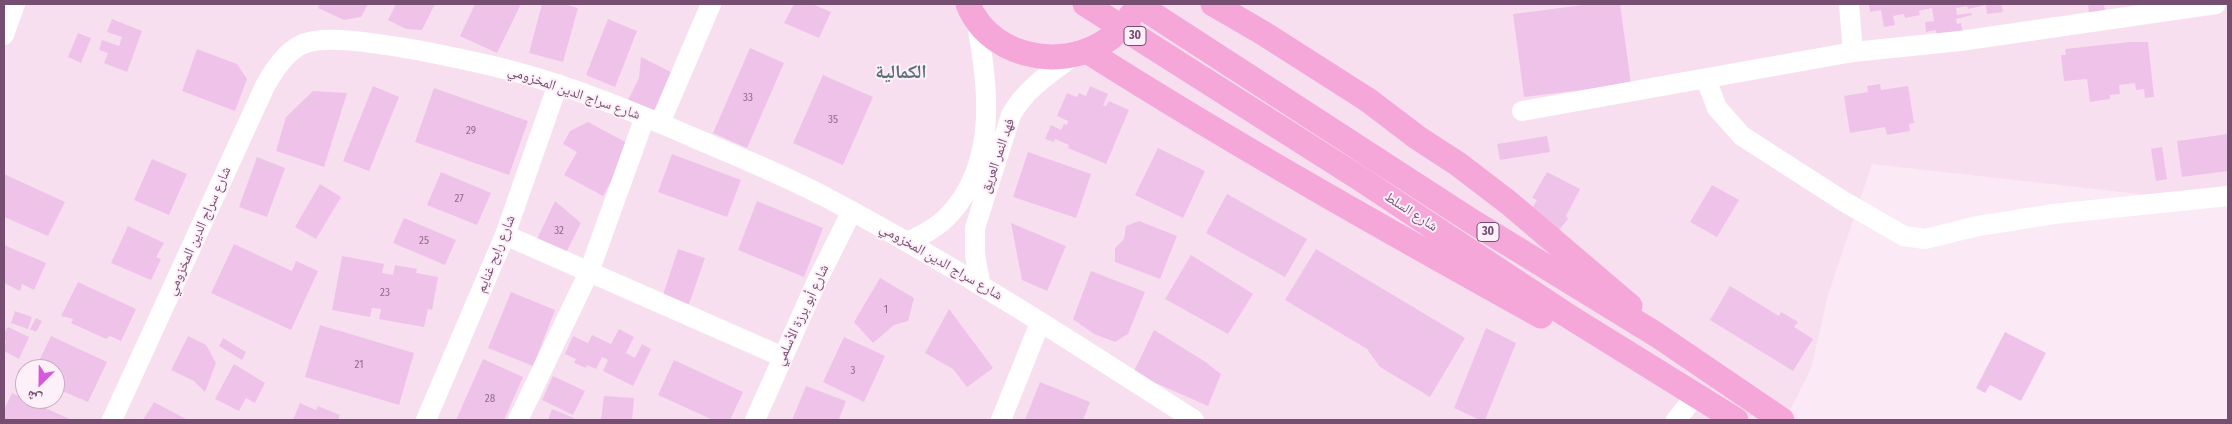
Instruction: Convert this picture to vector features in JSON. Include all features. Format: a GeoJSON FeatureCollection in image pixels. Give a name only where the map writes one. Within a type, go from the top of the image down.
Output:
{"type":"FeatureCollection","features":[{"type":"Feature","properties":{"kind":"main road","name":"شارع السلط"},"geometry":{"type":"LineString","coordinates":[[1085,4],[1615,345],[1736,420]]}},
{"type":"Feature","properties":{"kind":"main road","name":"شارع السلط"},"geometry":{"type":"LineString","coordinates":[[1137,4],[1473,222],[1658,335],[1782,420]]}},
{"type":"Feature","properties":{"kind":"main road"},"geometry":{"type":"LineString","coordinates":[[972,11],[985,29],[1010,48],[1040,57],[1064,57],[1081,53],[1111,38],[1129,18],[1137,4]]}},
{"type":"Feature","properties":{"kind":"main road"},"geometry":{"type":"LineString","coordinates":[[1212,4],[1263,33],[1368,100],[1418,138],[1458,164],[1509,203],[1592,272],[1622,298],[1658,335]]}},
{"type":"Feature","properties":{"kind":"main road"},"geometry":{"type":"LineString","coordinates":[[1081,53],[1542,317],[1615,345]]}},
{"type":"Feature","properties":{"kind":"street"},"geometry":{"type":"LineString","coordinates":[[4,35],[15,4]]}},
{"type":"Feature","properties":{"kind":"street"},"geometry":{"type":"LineString","coordinates":[[518,420],[589,272],[653,120],[711,4]]}},
{"type":"Feature","properties":{"kind":"street"},"geometry":{"type":"LineString","coordinates":[[1849,4],[1852,52]]}},
{"type":"Feature","properties":{"kind":"street"},"geometry":{"type":"LineString","coordinates":[[1522,111],[1706,80],[1852,52],[1960,41],[2216,4]]}},
{"type":"Feature","properties":{"kind":"street","name":"فهد النمر العريق"},"geometry":{"type":"LineString","coordinates":[[972,11],[987,103],[984,140],[985,169],[975,228],[980,283]]}},
{"type":"Feature","properties":{"kind":"street","name":"شارع سراج الدين المخزومي"},"geometry":{"type":"LineString","coordinates":[[112,420],[265,86],[275,68],[302,44],[318,40],[408,49],[510,70],[558,84],[653,120],[782,176],[908,242],[980,283],[1194,420]]}},
{"type":"Feature","properties":{"kind":"street","name":"فهد النمر العريق"},"geometry":{"type":"LineString","coordinates":[[908,242],[948,216],[985,169],[1017,105],[1044,78],[1081,53]]}},
{"type":"Feature","properties":{"kind":"street"},"geometry":{"type":"LineString","coordinates":[[1706,80],[1717,108],[1742,136],[1843,201],[1904,236],[1925,239],[1978,226],[2054,214],[2228,196]]}},
{"type":"Feature","properties":{"kind":"street","name":"شارع رابح غنايم"},"geometry":{"type":"LineString","coordinates":[[426,420],[505,236],[558,84]]}},
{"type":"Feature","properties":{"kind":"street","name":"شارع أبو برزة الأسلمي"},"geometry":{"type":"LineString","coordinates":[[755,420],[852,211]]}},
{"type":"Feature","properties":{"kind":"street"},"geometry":{"type":"LineString","coordinates":[[505,236],[783,357]]}},
{"type":"Feature","properties":{"kind":"street"},"geometry":{"type":"LineString","coordinates":[[1001,420],[1040,323]]}},
{"type":"Feature","properties":{"kind":"street"},"geometry":{"type":"LineString","coordinates":[[1676,420],[1696,394]]}},
{"type":"Feature","properties":{"kind":"shaded area"},"geometry":{"type":"Polygon","coordinates":[[[4,4],[2228,4],[2228,204],[1872,164],[1828,295],[1811,369],[1785,420],[4,420],[4,4]]]}},
{"type":"Feature","properties":{"kind":"building"},"geometry":{"type":"Polygon","coordinates":[[[320,4],[368,4],[361,17],[344,20],[318,8],[320,4]]]}},
{"type":"Feature","properties":{"kind":"building"},"geometry":{"type":"Polygon","coordinates":[[[396,4],[435,4],[422,30],[406,29],[388,20],[396,4]]]}},
{"type":"Feature","properties":{"kind":"building"},"geometry":{"type":"Polygon","coordinates":[[[475,4],[521,4],[497,53],[460,36],[475,4]]]}},
{"type":"Feature","properties":{"kind":"building"},"geometry":{"type":"Polygon","coordinates":[[[542,4],[563,4],[578,8],[563,62],[529,53],[542,4]]]}},
{"type":"Feature","properties":{"kind":"building"},"geometry":{"type":"Polygon","coordinates":[[[794,4],[812,4],[831,12],[819,38],[784,23],[794,4]]]}},
{"type":"Feature","properties":{"kind":"building"},"geometry":{"type":"Polygon","coordinates":[[[1591,4],[1620,4],[1631,84],[1524,97],[1513,14],[1591,4]]]}},
{"type":"Feature","properties":{"kind":"building"},"geometry":{"type":"Polygon","coordinates":[[[1869,4],[2001,4],[2003,12],[1987,14],[1986,5],[1968,9],[1967,6],[1956,8],[1957,15],[1971,13],[1972,15],[1956,19],[1957,24],[1961,23],[1964,39],[1937,37],[1936,30],[1926,32],[1925,22],[1934,21],[1932,8],[1919,11],[1920,15],[1905,18],[1904,14],[1893,16],[1895,25],[1884,27],[1881,10],[1870,12],[1869,4]]]}},
{"type":"Feature","properties":{"kind":"building"},"geometry":{"type":"Polygon","coordinates":[[[2088,4],[2104,4],[2105,12],[2089,14],[2088,4]]]}},
{"type":"Feature","properties":{"kind":"building"},"geometry":{"type":"Polygon","coordinates":[[[112,19],[142,31],[127,72],[104,63],[108,53],[99,50],[102,40],[119,46],[122,37],[107,32],[112,19]]]}},
{"type":"Feature","properties":{"kind":"building"},"geometry":{"type":"Polygon","coordinates":[[[608,19],[637,31],[615,87],[586,75],[608,19]]]}},
{"type":"Feature","properties":{"kind":"building"},"geometry":{"type":"Polygon","coordinates":[[[78,33],[91,38],[81,63],[68,57],[78,33]]]}},
{"type":"Feature","properties":{"kind":"building"},"geometry":{"type":"Polygon","coordinates":[[[2129,42],[2148,42],[2154,97],[2145,98],[2144,89],[2136,90],[2135,83],[2119,85],[2120,94],[2110,95],[2110,99],[2090,102],[2087,79],[2064,81],[2061,55],[2066,55],[2065,49],[2129,42]]]}},
{"type":"Feature","properties":{"kind":"building"},"geometry":{"type":"Polygon","coordinates":[[[750,48],[784,63],[747,148],[713,133],[750,48]]]}},
{"type":"Feature","properties":{"kind":"building"},"geometry":{"type":"Polygon","coordinates":[[[197,49],[237,64],[247,79],[235,111],[182,91],[197,49]]]}},
{"type":"Feature","properties":{"kind":"building"},"geometry":{"type":"Polygon","coordinates":[[[641,57],[677,75],[658,114],[628,100],[639,78],[641,57]]]}},
{"type":"Feature","properties":{"kind":"building"},"geometry":{"type":"Polygon","coordinates":[[[823,75],[873,97],[843,165],[793,143],[823,75]]]}},
{"type":"Feature","properties":{"kind":"building"},"geometry":{"type":"Polygon","coordinates":[[[1880,84],[1881,90],[1908,86],[1914,123],[1909,124],[1910,131],[1887,135],[1885,127],[1850,133],[1844,96],[1868,92],[1867,86],[1880,84]]]}},
{"type":"Feature","properties":{"kind":"building"},"geometry":{"type":"Polygon","coordinates":[[[373,86],[399,97],[369,171],[343,161],[373,86]]]}},
{"type":"Feature","properties":{"kind":"building"},"geometry":{"type":"Polygon","coordinates":[[[1090,86],[1108,94],[1103,105],[1106,106],[1109,101],[1129,110],[1106,164],[1068,148],[1069,145],[1055,139],[1054,142],[1045,139],[1051,125],[1061,130],[1064,124],[1067,125],[1068,121],[1057,116],[1067,93],[1077,97],[1079,93],[1086,96],[1090,86]]]}},
{"type":"Feature","properties":{"kind":"building"},"geometry":{"type":"Polygon","coordinates":[[[434,88],[528,121],[509,175],[415,142],[434,88]]]}},
{"type":"Feature","properties":{"kind":"building"},"geometry":{"type":"Polygon","coordinates":[[[313,91],[347,93],[324,167],[276,151],[286,117],[313,91]]]}},
{"type":"Feature","properties":{"kind":"building"},"geometry":{"type":"Polygon","coordinates":[[[588,122],[631,145],[603,196],[564,175],[577,152],[563,144],[570,131],[588,122]]]}},
{"type":"Feature","properties":{"kind":"building"},"geometry":{"type":"Polygon","coordinates":[[[2228,134],[2228,171],[2182,177],[2177,141],[2228,134]]]}},
{"type":"Feature","properties":{"kind":"building"},"geometry":{"type":"Polygon","coordinates":[[[1547,136],[1550,152],[1500,160],[1497,144],[1547,136]]]}},
{"type":"Feature","properties":{"kind":"building"},"geometry":{"type":"Polygon","coordinates":[[[2162,147],[2167,179],[2156,181],[2151,149],[2162,147]]]}},
{"type":"Feature","properties":{"kind":"building"},"geometry":{"type":"Polygon","coordinates":[[[1158,148],[1205,171],[1183,218],[1135,195],[1158,148]]]}},
{"type":"Feature","properties":{"kind":"building"},"geometry":{"type":"Polygon","coordinates":[[[1028,152],[1091,174],[1076,218],[1013,197],[1028,152]]]}},
{"type":"Feature","properties":{"kind":"building"},"geometry":{"type":"Polygon","coordinates":[[[672,154],[741,180],[727,217],[658,192],[672,154]]]}},
{"type":"Feature","properties":{"kind":"building"},"geometry":{"type":"Polygon","coordinates":[[[257,157],[285,168],[267,217],[239,207],[257,157]]]}},
{"type":"Feature","properties":{"kind":"building"},"geometry":{"type":"Polygon","coordinates":[[[152,159],[187,174],[169,215],[134,200],[152,159]]]}},
{"type":"Feature","properties":{"kind":"building"},"geometry":{"type":"Polygon","coordinates":[[[441,172],[491,193],[477,225],[427,205],[441,172]]]}},
{"type":"Feature","properties":{"kind":"building"},"geometry":{"type":"Polygon","coordinates":[[[1547,172],[1580,189],[1566,216],[1568,219],[1558,231],[1528,216],[1537,200],[1532,198],[1547,172]]]}},
{"type":"Feature","properties":{"kind":"building"},"geometry":{"type":"Polygon","coordinates":[[[4,174],[65,202],[48,236],[4,217],[4,174]]]}},
{"type":"Feature","properties":{"kind":"building"},"geometry":{"type":"Polygon","coordinates":[[[320,184],[341,197],[316,239],[295,227],[320,184]]]}},
{"type":"Feature","properties":{"kind":"building"},"geometry":{"type":"Polygon","coordinates":[[[1712,185],[1739,200],[1717,237],[1690,222],[1712,185]]]}},
{"type":"Feature","properties":{"kind":"building"},"geometry":{"type":"Polygon","coordinates":[[[1227,194],[1307,239],[1285,277],[1206,233],[1227,194]]]}},
{"type":"Feature","properties":{"kind":"building"},"geometry":{"type":"Polygon","coordinates":[[[555,201],[581,223],[566,253],[537,239],[555,201]]]}},
{"type":"Feature","properties":{"kind":"building"},"geometry":{"type":"Polygon","coordinates":[[[757,201],[823,228],[804,277],[738,250],[757,201]]]}},
{"type":"Feature","properties":{"kind":"building"},"geometry":{"type":"Polygon","coordinates":[[[404,218],[456,240],[445,265],[393,243],[404,218]]]}},
{"type":"Feature","properties":{"kind":"building"},"geometry":{"type":"Polygon","coordinates":[[[1139,221],[1177,236],[1160,279],[1115,262],[1115,248],[1124,239],[1126,226],[1139,221]]]}},
{"type":"Feature","properties":{"kind":"building"},"geometry":{"type":"Polygon","coordinates":[[[1011,223],[1066,246],[1047,291],[1022,280],[1011,223]]]}},
{"type":"Feature","properties":{"kind":"building"},"geometry":{"type":"Polygon","coordinates":[[[128,226],[164,243],[156,257],[161,259],[151,280],[111,263],[128,226]]]}},
{"type":"Feature","properties":{"kind":"building"},"geometry":{"type":"Polygon","coordinates":[[[234,244],[292,271],[296,261],[318,271],[291,330],[211,293],[234,244]]]}},
{"type":"Feature","properties":{"kind":"building"},"geometry":{"type":"Polygon","coordinates":[[[4,245],[46,263],[34,290],[22,284],[20,291],[4,283],[4,245]]]}},
{"type":"Feature","properties":{"kind":"building"},"geometry":{"type":"Polygon","coordinates":[[[678,249],[705,258],[689,304],[663,295],[678,249]]]}},
{"type":"Feature","properties":{"kind":"building"},"geometry":{"type":"Polygon","coordinates":[[[1316,249],[1465,338],[1430,397],[1380,367],[1367,349],[1285,300],[1316,249]]]}},
{"type":"Feature","properties":{"kind":"building"},"geometry":{"type":"Polygon","coordinates":[[[1191,255],[1253,294],[1228,334],[1165,299],[1191,255]]]}},
{"type":"Feature","properties":{"kind":"building"},"geometry":{"type":"Polygon","coordinates":[[[342,256],[384,264],[382,273],[393,275],[395,265],[417,269],[416,273],[438,277],[432,310],[428,309],[424,327],[379,319],[381,309],[372,308],[370,317],[332,310],[342,256]]]}},
{"type":"Feature","properties":{"kind":"building"},"geometry":{"type":"Polygon","coordinates":[[[1091,271],[1145,292],[1128,334],[1115,342],[1094,334],[1073,319],[1091,271]]]}},
{"type":"Feature","properties":{"kind":"building"},"geometry":{"type":"Polygon","coordinates":[[[880,278],[914,298],[908,321],[894,325],[873,343],[854,322],[880,278]]]}},
{"type":"Feature","properties":{"kind":"building"},"geometry":{"type":"Polygon","coordinates":[[[78,282],[136,309],[121,341],[110,336],[106,339],[71,323],[73,319],[61,316],[78,282]]]}},
{"type":"Feature","properties":{"kind":"building"},"geometry":{"type":"Polygon","coordinates":[[[1730,286],[1779,316],[1781,312],[1798,322],[1794,327],[1813,339],[1793,371],[1710,320],[1730,286]]]}},
{"type":"Feature","properties":{"kind":"building"},"geometry":{"type":"Polygon","coordinates":[[[511,292],[555,310],[533,366],[488,348],[511,292]]]}},
{"type":"Feature","properties":{"kind":"building"},"geometry":{"type":"Polygon","coordinates":[[[949,309],[993,368],[967,387],[953,369],[925,353],[949,309]]]}},
{"type":"Feature","properties":{"kind":"building"},"geometry":{"type":"Polygon","coordinates":[[[15,311],[32,317],[28,329],[11,323],[15,311]]]}},
{"type":"Feature","properties":{"kind":"building"},"geometry":{"type":"Polygon","coordinates":[[[36,318],[42,321],[36,332],[30,329],[36,318]]]}},
{"type":"Feature","properties":{"kind":"building"},"geometry":{"type":"Polygon","coordinates":[[[320,325],[414,353],[399,405],[305,377],[320,325]]]}},
{"type":"Feature","properties":{"kind":"building"},"geometry":{"type":"Polygon","coordinates":[[[8,327],[29,337],[19,359],[4,351],[6,341],[4,333],[8,327]]]}},
{"type":"Feature","properties":{"kind":"building"},"geometry":{"type":"Polygon","coordinates":[[[1486,328],[1516,343],[1485,420],[1480,420],[1454,408],[1486,328]]]}},
{"type":"Feature","properties":{"kind":"building"},"geometry":{"type":"Polygon","coordinates":[[[619,329],[634,337],[626,353],[635,358],[642,344],[651,349],[633,386],[603,371],[608,360],[602,357],[596,369],[587,365],[586,368],[574,363],[576,359],[565,354],[573,336],[588,343],[592,335],[611,344],[619,329]]]}},
{"type":"Feature","properties":{"kind":"building"},"geometry":{"type":"Polygon","coordinates":[[[1154,330],[1204,361],[1221,374],[1208,406],[1133,373],[1154,330]]]}},
{"type":"Feature","properties":{"kind":"building"},"geometry":{"type":"Polygon","coordinates":[[[2005,332],[2046,353],[2021,401],[1990,385],[1985,393],[1976,388],[2005,332]]]}},
{"type":"Feature","properties":{"kind":"building"},"geometry":{"type":"Polygon","coordinates":[[[51,336],[107,362],[88,402],[65,392],[65,359],[40,359],[51,336]]]}},
{"type":"Feature","properties":{"kind":"building"},"geometry":{"type":"Polygon","coordinates":[[[188,336],[206,345],[216,363],[205,392],[194,381],[171,370],[188,336]]]}},
{"type":"Feature","properties":{"kind":"building"},"geometry":{"type":"Polygon","coordinates":[[[844,337],[885,356],[864,402],[823,382],[844,337]]]}},
{"type":"Feature","properties":{"kind":"building"},"geometry":{"type":"Polygon","coordinates":[[[223,338],[246,352],[242,360],[219,346],[223,338]]]}},
{"type":"Feature","properties":{"kind":"building"},"geometry":{"type":"Polygon","coordinates":[[[483,359],[523,377],[504,420],[456,420],[483,359]]]}},
{"type":"Feature","properties":{"kind":"building"},"geometry":{"type":"Polygon","coordinates":[[[674,360],[743,392],[730,420],[713,420],[658,395],[674,360]]]}},
{"type":"Feature","properties":{"kind":"building"},"geometry":{"type":"Polygon","coordinates":[[[234,364],[265,383],[255,403],[246,398],[239,411],[215,399],[234,364]]]}},
{"type":"Feature","properties":{"kind":"building"},"geometry":{"type":"Polygon","coordinates":[[[553,376],[585,391],[573,415],[542,400],[553,376]]]}},
{"type":"Feature","properties":{"kind":"building"},"geometry":{"type":"Polygon","coordinates":[[[1040,382],[1090,402],[1083,420],[1025,420],[1040,382]]]}},
{"type":"Feature","properties":{"kind":"building"},"geometry":{"type":"Polygon","coordinates":[[[806,386],[846,401],[839,419],[842,420],[792,420],[806,386]]]}},
{"type":"Feature","properties":{"kind":"building"},"geometry":{"type":"Polygon","coordinates":[[[12,393],[15,394],[15,409],[48,409],[72,420],[4,420],[4,410],[12,393]]]}},
{"type":"Feature","properties":{"kind":"building"},"geometry":{"type":"Polygon","coordinates":[[[604,396],[634,398],[632,420],[601,420],[604,396]]]}},
{"type":"Feature","properties":{"kind":"building"},"geometry":{"type":"Polygon","coordinates":[[[154,402],[188,420],[143,420],[154,402]]]}},
{"type":"Feature","properties":{"kind":"building"},"geometry":{"type":"Polygon","coordinates":[[[300,403],[316,410],[318,406],[340,415],[338,420],[293,420],[300,403]]]}},
{"type":"Feature","properties":{"kind":"building"},"geometry":{"type":"Polygon","coordinates":[[[552,409],[574,418],[574,420],[548,420],[552,409]]]}},
{"type":"Feature","properties":{"kind":"district","name":"الكمالية"},"geometry":{"type":"Point","coordinates":[901,73]}}]}
